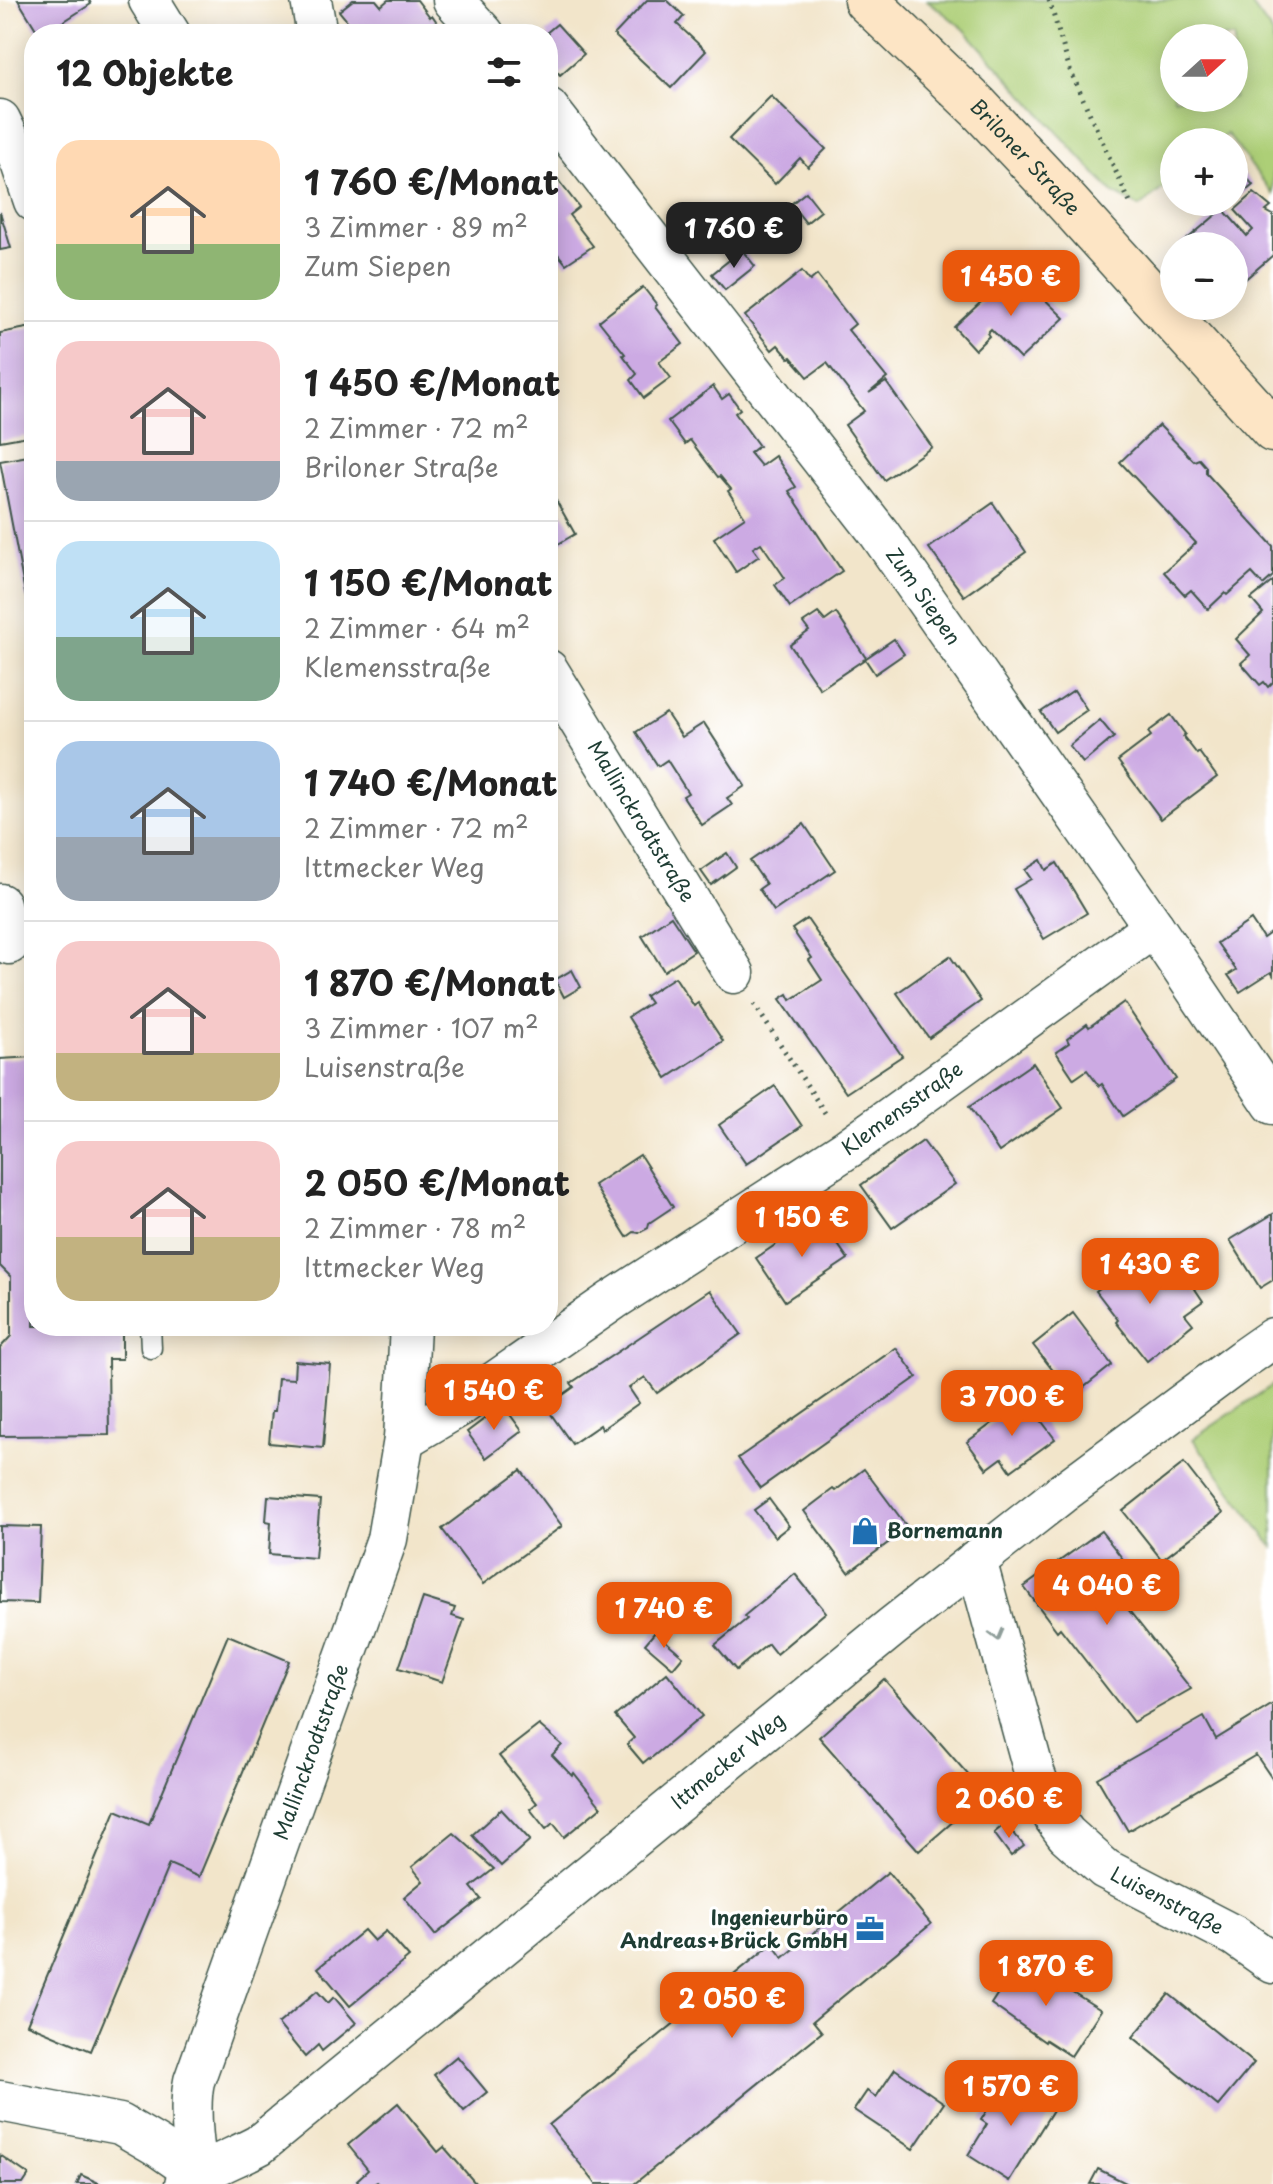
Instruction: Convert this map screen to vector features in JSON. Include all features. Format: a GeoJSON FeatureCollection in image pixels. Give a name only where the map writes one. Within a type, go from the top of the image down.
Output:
{"type":"FeatureCollection","features":[{"type":"Feature","properties":{"kind":"main road","name":"Briloner Straße"},"geometry":{"type":"LineString","coordinates":[[866,0],[978,107],[1273,430]]}},
{"type":"Feature","properties":{"kind":"street"},"geometry":{"type":"LineString","coordinates":[[149,0],[164,24]]}},
{"type":"Feature","properties":{"kind":"street"},"geometry":{"type":"LineString","coordinates":[[311,0],[315,24]]}},
{"type":"Feature","properties":{"kind":"street"},"geometry":{"type":"LineString","coordinates":[[453,0],[475,24]]}},
{"type":"Feature","properties":{"kind":"street"},"geometry":{"type":"LineString","coordinates":[[0,120],[24,172]]}},
{"type":"Feature","properties":{"kind":"street","name":"Zum Siepen"},"geometry":{"type":"LineString","coordinates":[[558,121],[879,533],[1154,927],[1273,1104]]}},
{"type":"Feature","properties":{"kind":"street","name":"Mallinckrodtstraße"},"geometry":{"type":"LineString","coordinates":[[558,686],[734,973]]}},
{"type":"Feature","properties":{"kind":"street"},"geometry":{"type":"LineString","coordinates":[[0,904],[14,943]]}},
{"type":"Feature","properties":{"kind":"street","name":"Klemensstraße"},"geometry":{"type":"LineString","coordinates":[[404,1439],[460,1406],[613,1300],[848,1148],[1154,927]]}},
{"type":"Feature","properties":{"kind":"street","name":"Mallinckrodtstraße"},"geometry":{"type":"LineString","coordinates":[[195,2181],[191,2104],[194,2081],[383,1554],[395,1502],[404,1439],[409,1336]]}},
{"type":"Feature","properties":{"kind":"street","name":"Ittmecker Weg"},"geometry":{"type":"LineString","coordinates":[[195,2181],[259,2145],[976,1560],[1273,1338]]}},
{"type":"Feature","properties":{"kind":"street","name":"Luisenstraße"},"geometry":{"type":"LineString","coordinates":[[976,1560],[1034,1772],[1043,1796],[1066,1834],[1105,1869],[1235,1936],[1273,1963]]}},
{"type":"Feature","properties":{"kind":"street"},"geometry":{"type":"LineString","coordinates":[[0,2101],[120,2124],[156,2145],[195,2181]]}},
{"type":"Feature","properties":{"kind":"lane"},"geometry":{"type":"LineString","coordinates":[[150,1336],[151,1348]]}},
{"type":"Feature","properties":{"kind":"path"},"geometry":{"type":"LineString","coordinates":[[1049,0],[1070,70],[1135,214]]}},
{"type":"Feature","properties":{"kind":"path"},"geometry":{"type":"LineString","coordinates":[[734,973],[848,1148]]}},
{"type":"Feature","properties":{"kind":"green space"},"geometry":{"type":"Polygon","coordinates":[[[927,0],[1248,0],[1273,34],[1273,194],[1248,161],[1248,128],[1160,128],[1160,191],[1140,207],[1113,193],[964,29],[927,0]]]}},
{"type":"Feature","properties":{"kind":"green space"},"geometry":{"type":"Polygon","coordinates":[[[1273,1385],[1273,1547],[1193,1439],[1273,1385]]]}},
{"type":"Feature","properties":{"kind":"building"},"geometry":{"type":"Polygon","coordinates":[[[18,0],[89,0],[91,4],[60,24],[33,24],[18,0]]]}},
{"type":"Feature","properties":{"kind":"building"},"geometry":{"type":"Polygon","coordinates":[[[353,0],[376,0],[381,6],[388,0],[417,0],[438,24],[350,24],[339,11],[353,0]]]}},
{"type":"Feature","properties":{"kind":"building"},"geometry":{"type":"Polygon","coordinates":[[[647,0],[667,0],[684,16],[677,24],[706,51],[671,88],[614,35],[647,0]]]}},
{"type":"Feature","properties":{"kind":"building"},"geometry":{"type":"Polygon","coordinates":[[[558,25],[584,54],[560,75],[558,73],[558,25]]]}},
{"type":"Feature","properties":{"kind":"building"},"geometry":{"type":"Polygon","coordinates":[[[771,96],[826,149],[808,167],[800,158],[775,184],[729,139],[771,96]]]}},
{"type":"Feature","properties":{"kind":"building"},"geometry":{"type":"Polygon","coordinates":[[[558,180],[579,207],[569,215],[593,246],[566,264],[558,254],[558,180]]]}},
{"type":"Feature","properties":{"kind":"building"},"geometry":{"type":"Polygon","coordinates":[[[806,192],[821,211],[806,223],[791,204],[806,192]]]}},
{"type":"Feature","properties":{"kind":"building"},"geometry":{"type":"Polygon","coordinates":[[[1254,193],[1271,207],[1266,211],[1273,215],[1273,255],[1248,277],[1248,235],[1253,230],[1240,216],[1248,216],[1248,198],[1254,193]]]}},
{"type":"Feature","properties":{"kind":"building"},"geometry":{"type":"Polygon","coordinates":[[[0,212],[11,248],[0,250],[0,212]]]}},
{"type":"Feature","properties":{"kind":"building"},"geometry":{"type":"Polygon","coordinates":[[[1215,216],[1229,216],[1243,232],[1196,232],[1215,216]]]}},
{"type":"Feature","properties":{"kind":"building"},"geometry":{"type":"Polygon","coordinates":[[[742,250],[755,266],[725,290],[712,274],[742,250]]]}},
{"type":"Feature","properties":{"kind":"building"},"geometry":{"type":"Polygon","coordinates":[[[802,271],[810,281],[817,275],[855,324],[848,330],[887,378],[869,393],[886,382],[932,447],[884,480],[845,425],[864,411],[827,363],[808,377],[778,345],[772,350],[745,316],[802,271]]]}},
{"type":"Feature","properties":{"kind":"building"},"geometry":{"type":"Polygon","coordinates":[[[1007,278],[1015,287],[1024,279],[1064,318],[1020,359],[991,329],[987,333],[989,336],[975,350],[954,327],[1007,278]]]}},
{"type":"Feature","properties":{"kind":"building"},"geometry":{"type":"Polygon","coordinates":[[[643,287],[683,344],[659,362],[671,378],[644,398],[631,380],[637,374],[599,321],[643,287]]]}},
{"type":"Feature","properties":{"kind":"building"},"geometry":{"type":"Polygon","coordinates":[[[24,328],[24,437],[0,441],[0,333],[24,328]]]}},
{"type":"Feature","properties":{"kind":"building"},"geometry":{"type":"Polygon","coordinates":[[[713,386],[722,399],[729,394],[740,409],[735,413],[759,446],[750,453],[761,466],[775,456],[796,487],[789,491],[842,571],[790,607],[775,585],[785,578],[761,543],[753,548],[759,556],[736,572],[714,538],[745,517],[728,491],[731,489],[690,440],[685,444],[668,421],[713,386]]]}},
{"type":"Feature","properties":{"kind":"building"},"geometry":{"type":"Polygon","coordinates":[[[1159,425],[1194,461],[1199,459],[1206,467],[1206,473],[1273,546],[1273,576],[1263,585],[1252,573],[1208,609],[1191,590],[1185,595],[1164,572],[1196,543],[1120,462],[1159,425]]]}},
{"type":"Feature","properties":{"kind":"building"},"geometry":{"type":"Polygon","coordinates":[[[24,457],[24,587],[0,461],[24,457]]]}},
{"type":"Feature","properties":{"kind":"building"},"geometry":{"type":"Polygon","coordinates":[[[993,503],[1026,552],[964,596],[929,548],[993,503]]]}},
{"type":"Feature","properties":{"kind":"building"},"geometry":{"type":"Polygon","coordinates":[[[558,504],[575,534],[558,544],[558,504]]]}},
{"type":"Feature","properties":{"kind":"building"},"geometry":{"type":"Polygon","coordinates":[[[1273,581],[1273,682],[1268,687],[1264,682],[1260,685],[1241,663],[1250,655],[1236,639],[1263,613],[1251,599],[1273,581]]]}},
{"type":"Feature","properties":{"kind":"building"},"geometry":{"type":"Polygon","coordinates":[[[818,613],[825,621],[836,613],[866,658],[894,639],[904,654],[875,674],[865,659],[820,689],[790,645],[809,631],[803,623],[818,613]]]}},
{"type":"Feature","properties":{"kind":"building"},"geometry":{"type":"Polygon","coordinates":[[[1074,690],[1087,710],[1055,732],[1041,712],[1074,690]]]}},
{"type":"Feature","properties":{"kind":"building"},"geometry":{"type":"Polygon","coordinates":[[[666,713],[682,737],[704,723],[745,786],[727,798],[732,805],[702,825],[683,796],[688,793],[667,760],[658,766],[636,732],[666,713]]]}},
{"type":"Feature","properties":{"kind":"building"},"geometry":{"type":"Polygon","coordinates":[[[1171,715],[1185,734],[1183,736],[1217,777],[1161,819],[1118,761],[1151,736],[1148,732],[1171,715]]]}},
{"type":"Feature","properties":{"kind":"building"},"geometry":{"type":"Polygon","coordinates":[[[1100,720],[1114,737],[1083,763],[1069,746],[1100,720]]]}},
{"type":"Feature","properties":{"kind":"building"},"geometry":{"type":"Polygon","coordinates":[[[804,824],[835,870],[774,911],[759,889],[766,884],[750,861],[804,824]]]}},
{"type":"Feature","properties":{"kind":"building"},"geometry":{"type":"Polygon","coordinates":[[[727,853],[736,867],[711,885],[701,871],[727,853]]]}},
{"type":"Feature","properties":{"kind":"building"},"geometry":{"type":"Polygon","coordinates":[[[1041,860],[1046,870],[1057,863],[1087,913],[1044,939],[1014,889],[1031,879],[1025,870],[1041,860]]]}},
{"type":"Feature","properties":{"kind":"building"},"geometry":{"type":"Polygon","coordinates":[[[671,916],[694,951],[664,971],[642,936],[671,916]]]}},
{"type":"Feature","properties":{"kind":"building"},"geometry":{"type":"Polygon","coordinates":[[[807,919],[902,1056],[846,1093],[780,999],[788,994],[791,1000],[822,980],[809,960],[812,958],[792,929],[807,919]]]}},
{"type":"Feature","properties":{"kind":"building"},"geometry":{"type":"Polygon","coordinates":[[[1251,920],[1263,938],[1273,931],[1273,975],[1271,972],[1240,992],[1228,975],[1236,970],[1217,943],[1251,920]]]}},
{"type":"Feature","properties":{"kind":"building"},"geometry":{"type":"Polygon","coordinates":[[[950,956],[981,1001],[929,1038],[897,993],[950,956]]]}},
{"type":"Feature","properties":{"kind":"building"},"geometry":{"type":"Polygon","coordinates":[[[572,970],[581,987],[564,997],[558,978],[572,970]]]}},
{"type":"Feature","properties":{"kind":"building"},"geometry":{"type":"Polygon","coordinates":[[[675,977],[694,1006],[698,1003],[723,1041],[667,1078],[628,1017],[650,1003],[645,996],[675,977]]]}},
{"type":"Feature","properties":{"kind":"building"},"geometry":{"type":"Polygon","coordinates":[[[1124,1002],[1176,1079],[1123,1116],[1102,1084],[1099,1086],[1087,1070],[1074,1079],[1056,1052],[1087,1024],[1089,1027],[1124,1002]]]}},
{"type":"Feature","properties":{"kind":"building"},"geometry":{"type":"Polygon","coordinates":[[[24,1058],[24,1336],[122,1336],[122,1359],[108,1359],[109,1435],[0,1436],[0,1348],[11,1336],[11,1277],[0,1266],[0,1059],[24,1058]]]}},
{"type":"Feature","properties":{"kind":"building"},"geometry":{"type":"Polygon","coordinates":[[[1033,1063],[1063,1108],[999,1152],[969,1107],[1033,1063]]]}},
{"type":"Feature","properties":{"kind":"building"},"geometry":{"type":"Polygon","coordinates":[[[775,1086],[802,1126],[746,1164],[719,1125],[775,1086]]]}},
{"type":"Feature","properties":{"kind":"building"},"geometry":{"type":"Polygon","coordinates":[[[923,1141],[955,1184],[892,1228],[861,1185],[923,1141]]]}},
{"type":"Feature","properties":{"kind":"building"},"geometry":{"type":"Polygon","coordinates":[[[640,1155],[673,1207],[649,1223],[648,1228],[627,1237],[594,1185],[640,1155]]]}},
{"type":"Feature","properties":{"kind":"building"},"geometry":{"type":"Polygon","coordinates":[[[1273,1214],[1273,1280],[1260,1288],[1230,1240],[1273,1214]]]}},
{"type":"Feature","properties":{"kind":"building"},"geometry":{"type":"Polygon","coordinates":[[[818,1216],[848,1259],[785,1301],[756,1258],[818,1216]]]}},
{"type":"Feature","properties":{"kind":"building"},"geometry":{"type":"Polygon","coordinates":[[[1140,1256],[1164,1286],[1183,1271],[1203,1301],[1185,1314],[1193,1324],[1147,1361],[1096,1291],[1140,1256]]]}},
{"type":"Feature","properties":{"kind":"building"},"geometry":{"type":"Polygon","coordinates":[[[710,1290],[741,1334],[657,1393],[645,1377],[629,1388],[639,1403],[602,1429],[600,1425],[572,1444],[546,1407],[574,1387],[571,1383],[710,1290]]]}},
{"type":"Feature","properties":{"kind":"building"},"geometry":{"type":"Polygon","coordinates":[[[1073,1313],[1112,1365],[1073,1396],[1033,1345],[1073,1313]]]}},
{"type":"Feature","properties":{"kind":"building"},"geometry":{"type":"Polygon","coordinates":[[[896,1348],[917,1377],[760,1488],[738,1458],[896,1348]]]}},
{"type":"Feature","properties":{"kind":"building"},"geometry":{"type":"Polygon","coordinates":[[[295,1361],[330,1364],[323,1448],[269,1443],[278,1378],[294,1379],[295,1361]]]}},
{"type":"Feature","properties":{"kind":"building"},"geometry":{"type":"Polygon","coordinates":[[[1025,1399],[1055,1439],[1011,1471],[1002,1458],[987,1469],[967,1442],[1025,1399]]]}},
{"type":"Feature","properties":{"kind":"building"},"geometry":{"type":"Polygon","coordinates":[[[503,1405],[522,1431],[486,1458],[467,1432],[503,1405]]]}},
{"type":"Feature","properties":{"kind":"building"},"geometry":{"type":"Polygon","coordinates":[[[1184,1463],[1223,1513],[1162,1560],[1123,1511],[1184,1463]]]}},
{"type":"Feature","properties":{"kind":"building"},"geometry":{"type":"Polygon","coordinates":[[[864,1469],[908,1528],[849,1572],[804,1511],[864,1469]]]}},
{"type":"Feature","properties":{"kind":"building"},"geometry":{"type":"Polygon","coordinates":[[[521,1470],[562,1526],[483,1584],[442,1529],[521,1470]]]}},
{"type":"Feature","properties":{"kind":"building"},"geometry":{"type":"Polygon","coordinates":[[[268,1496],[320,1500],[315,1558],[269,1554],[271,1522],[266,1521],[268,1496]]]}},
{"type":"Feature","properties":{"kind":"building"},"geometry":{"type":"Polygon","coordinates":[[[769,1499],[789,1526],[775,1537],[754,1510],[769,1499]]]}},
{"type":"Feature","properties":{"kind":"building"},"geometry":{"type":"Polygon","coordinates":[[[0,1526],[41,1527],[38,1603],[0,1602],[0,1526]]]}},
{"type":"Feature","properties":{"kind":"building"},"geometry":{"type":"Polygon","coordinates":[[[1101,1531],[1133,1572],[1112,1589],[1191,1689],[1133,1722],[1024,1587],[1101,1531]]]}},
{"type":"Feature","properties":{"kind":"building"},"geometry":{"type":"Polygon","coordinates":[[[795,1574],[826,1612],[776,1654],[768,1644],[736,1670],[715,1645],[747,1619],[744,1616],[795,1574]]]}},
{"type":"Feature","properties":{"kind":"building"},"geometry":{"type":"Polygon","coordinates":[[[423,1598],[455,1608],[452,1616],[464,1620],[442,1682],[399,1668],[423,1598]]]}},
{"type":"Feature","properties":{"kind":"building"},"geometry":{"type":"Polygon","coordinates":[[[655,1632],[683,1656],[673,1668],[645,1644],[655,1632]]]}},
{"type":"Feature","properties":{"kind":"building"},"geometry":{"type":"Polygon","coordinates":[[[228,1635],[289,1661],[199,1877],[169,1864],[91,2051],[27,2024],[116,1810],[149,1824],[228,1635]]]}},
{"type":"Feature","properties":{"kind":"building"},"geometry":{"type":"Polygon","coordinates":[[[667,1673],[702,1716],[643,1763],[627,1744],[634,1738],[615,1716],[667,1673]]]}},
{"type":"Feature","properties":{"kind":"building"},"geometry":{"type":"Polygon","coordinates":[[[884,1679],[985,1794],[919,1851],[819,1737],[884,1679]]]}},
{"type":"Feature","properties":{"kind":"building"},"geometry":{"type":"Polygon","coordinates":[[[1273,1704],[1273,1780],[1256,1755],[1128,1831],[1097,1778],[1204,1717],[1216,1739],[1273,1704]]]}},
{"type":"Feature","properties":{"kind":"building"},"geometry":{"type":"Polygon","coordinates":[[[539,1725],[562,1745],[552,1755],[572,1776],[574,1773],[601,1807],[564,1837],[553,1823],[546,1829],[530,1809],[537,1803],[499,1756],[539,1725]]]}},
{"type":"Feature","properties":{"kind":"building"},"geometry":{"type":"Polygon","coordinates":[[[501,1809],[530,1840],[501,1866],[472,1835],[501,1809]]]}},
{"type":"Feature","properties":{"kind":"building"},"geometry":{"type":"Polygon","coordinates":[[[1006,1823],[1024,1846],[1011,1856],[994,1833],[1006,1823]]]}},
{"type":"Feature","properties":{"kind":"building"},"geometry":{"type":"Polygon","coordinates":[[[454,1833],[494,1869],[471,1887],[481,1899],[435,1935],[404,1897],[423,1881],[412,1867],[454,1833]]]}},
{"type":"Feature","properties":{"kind":"building"},"geometry":{"type":"Polygon","coordinates":[[[888,1872],[931,1924],[813,2021],[822,2032],[634,2184],[596,2184],[549,2125],[772,1944],[783,1958],[888,1872]]]}},
{"type":"Feature","properties":{"kind":"building"},"geometry":{"type":"Polygon","coordinates":[[[364,1930],[374,1941],[386,1931],[409,1957],[350,2006],[318,1968],[364,1930]]]}},
{"type":"Feature","properties":{"kind":"building"},"geometry":{"type":"Polygon","coordinates":[[[1020,1959],[1101,2010],[1071,2056],[1045,2042],[991,2004],[1020,1959]]]}},
{"type":"Feature","properties":{"kind":"building"},"geometry":{"type":"Polygon","coordinates":[[[317,1991],[328,2003],[334,1997],[356,2023],[322,2051],[318,2045],[305,2057],[278,2024],[317,1991]]]}},
{"type":"Feature","properties":{"kind":"building"},"geometry":{"type":"Polygon","coordinates":[[[1169,1994],[1254,2063],[1218,2106],[1133,2037],[1169,1994]]]}},
{"type":"Feature","properties":{"kind":"building"},"geometry":{"type":"Polygon","coordinates":[[[457,2056],[487,2092],[464,2111],[434,2075],[457,2056]]]}},
{"type":"Feature","properties":{"kind":"building"},"geometry":{"type":"Polygon","coordinates":[[[895,2069],[944,2103],[913,2149],[854,2110],[867,2091],[876,2097],[895,2069]]]}},
{"type":"Feature","properties":{"kind":"building"},"geometry":{"type":"Polygon","coordinates":[[[1008,2076],[1056,2105],[1009,2181],[968,2155],[987,2124],[981,2120],[1008,2076]]]}},
{"type":"Feature","properties":{"kind":"building"},"geometry":{"type":"Polygon","coordinates":[[[398,2103],[438,2152],[444,2147],[476,2184],[360,2184],[357,2180],[368,2170],[348,2145],[398,2103]]]}},
{"type":"Feature","properties":{"kind":"building"},"geometry":{"type":"Polygon","coordinates":[[[0,2155],[29,2175],[23,2184],[0,2184],[0,2155]]]}},
{"type":"Feature","properties":{"kind":"building"},"geometry":{"type":"Polygon","coordinates":[[[1098,2169],[1128,2184],[1090,2184],[1098,2169]]]}},
{"type":"Feature","properties":{"kind":"building"},"geometry":{"type":"Polygon","coordinates":[[[81,2175],[101,2184],[77,2184],[81,2175]]]}},
{"type":"Feature","properties":{"kind":"place","name":"Bornemann"},"geometry":{"type":"Point","coordinates":[865,1531]}},
{"type":"Feature","properties":{"kind":"place","name":"Ingenieurbüro Andreas+Brück GmbH"},"geometry":{"type":"Point","coordinates":[870,1929]}}]}
